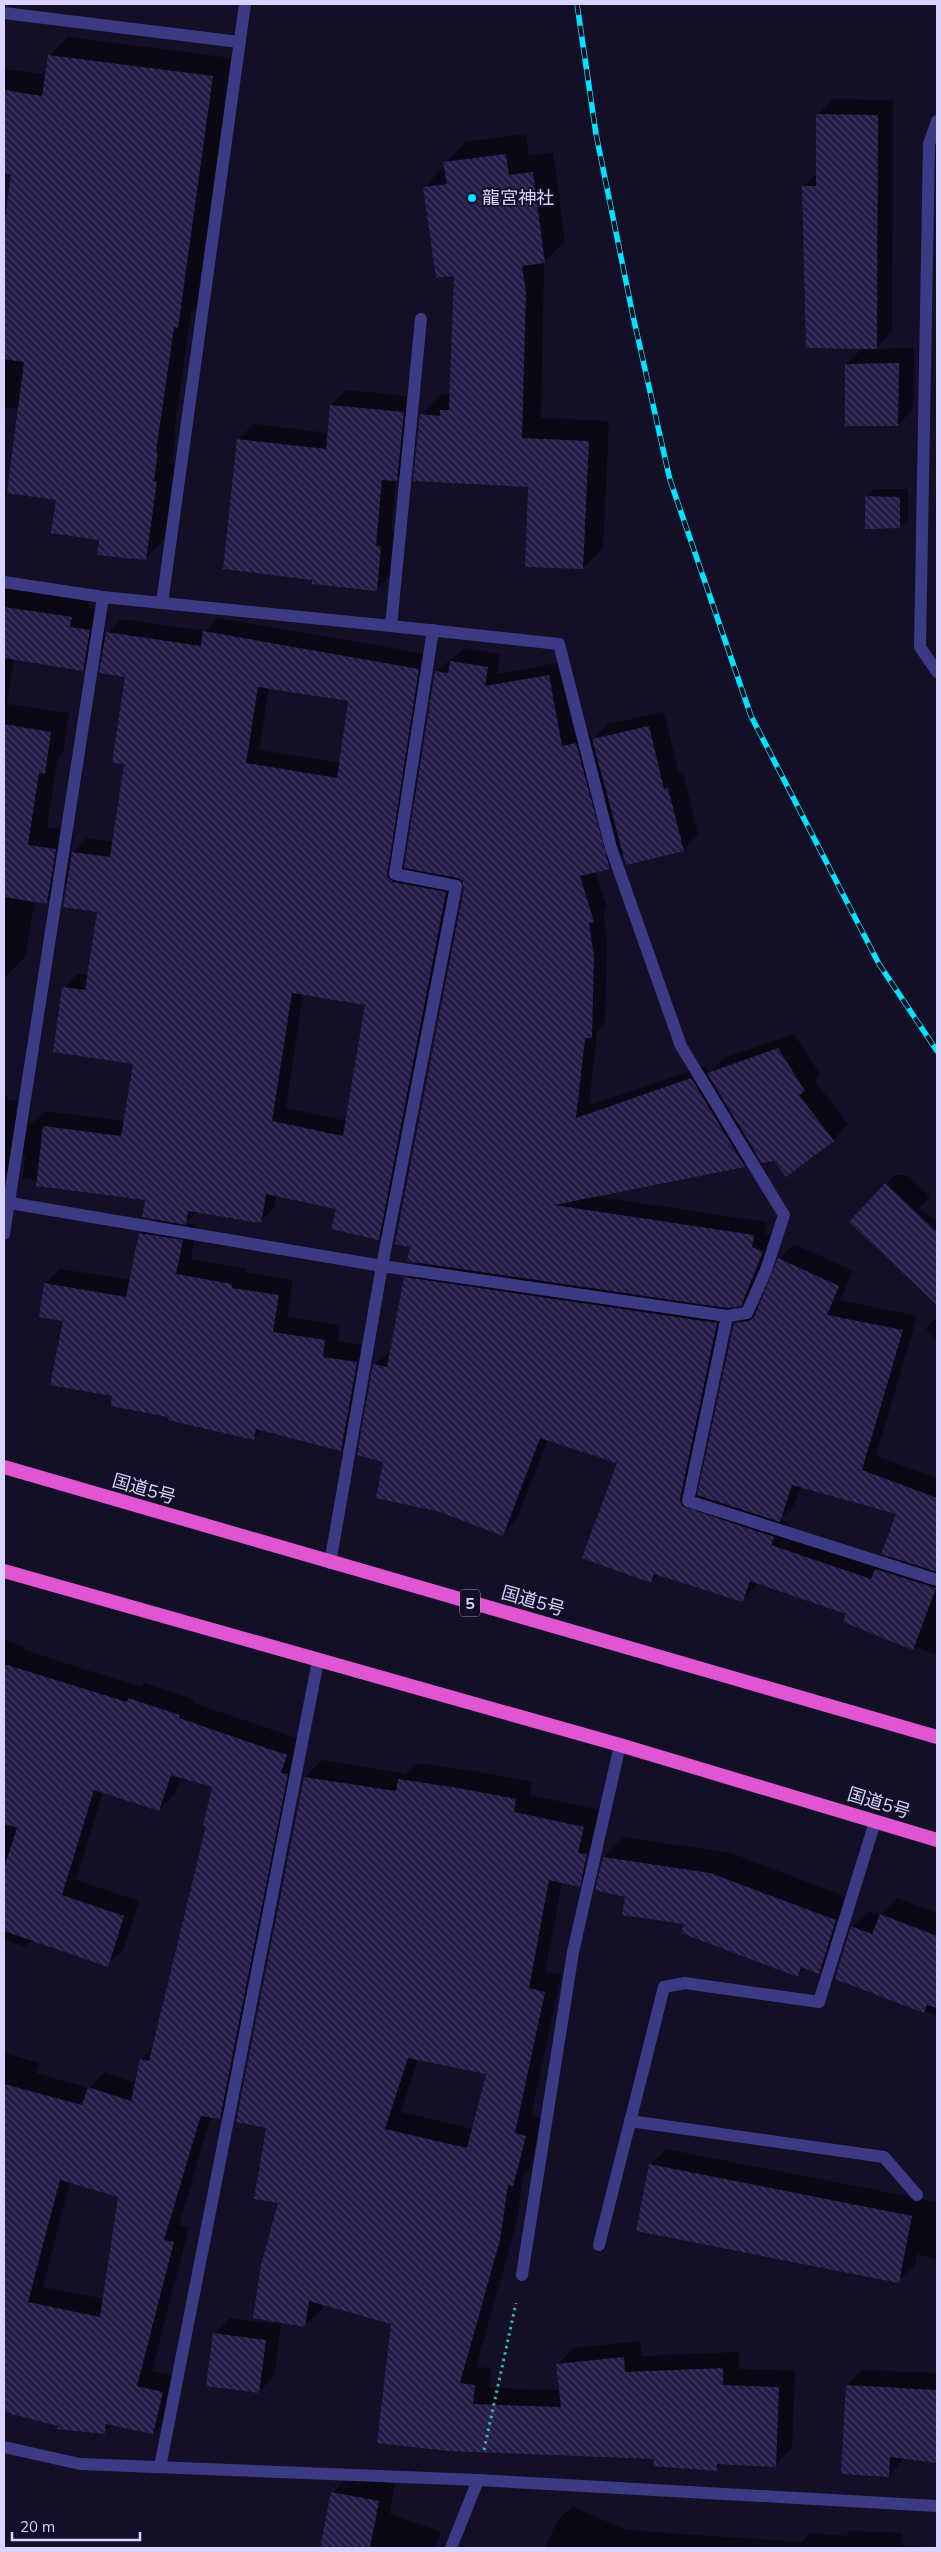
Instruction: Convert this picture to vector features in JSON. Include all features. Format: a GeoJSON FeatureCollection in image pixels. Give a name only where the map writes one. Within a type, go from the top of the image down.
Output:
{"type":"FeatureCollection","features":[{"type":"Feature","properties":{"kind":"highway","name":"国道5号"},"geometry":{"type":"LineString","coordinates":[[4,1467],[330,1563],[937,1737]]}},
{"type":"Feature","properties":{"kind":"highway","name":"国道5号"},"geometry":{"type":"LineString","coordinates":[[4,1570],[318,1661],[620,1745],[937,1840]]}},
{"type":"Feature","properties":{"kind":"street"},"geometry":{"type":"LineString","coordinates":[[162,602],[245,4]]}},
{"type":"Feature","properties":{"kind":"street"},"geometry":{"type":"LineString","coordinates":[[4,13],[239,42]]}},
{"type":"Feature","properties":{"kind":"street"},"geometry":{"type":"LineString","coordinates":[[937,121],[929,144],[920,647],[937,672]]}},
{"type":"Feature","properties":{"kind":"street"},"geometry":{"type":"LineString","coordinates":[[391,626],[421,319]]}},
{"type":"Feature","properties":{"kind":"street"},"geometry":{"type":"LineString","coordinates":[[4,582],[103,597],[559,644],[611,848],[681,1046],[784,1215],[766,1270],[747,1313],[727,1316],[382,1266],[7,1202]]}},
{"type":"Feature","properties":{"kind":"street"},"geometry":{"type":"LineString","coordinates":[[4,1234],[7,1202],[103,597]]}},
{"type":"Feature","properties":{"kind":"street"},"geometry":{"type":"LineString","coordinates":[[330,1563],[382,1266],[456,886],[395,874],[433,630]]}},
{"type":"Feature","properties":{"kind":"street"},"geometry":{"type":"LineString","coordinates":[[727,1316],[688,1501],[937,1580]]}},
{"type":"Feature","properties":{"kind":"street"},"geometry":{"type":"LineString","coordinates":[[160,2468],[318,1661]]}},
{"type":"Feature","properties":{"kind":"street"},"geometry":{"type":"LineString","coordinates":[[522,2275],[573,1952],[620,1745]]}},
{"type":"Feature","properties":{"kind":"street"},"geometry":{"type":"LineString","coordinates":[[599,2245],[664,1987],[685,1983],[819,2002],[875,1822]]}},
{"type":"Feature","properties":{"kind":"street"},"geometry":{"type":"LineString","coordinates":[[630,2121],[884,2157],[917,2195]]}},
{"type":"Feature","properties":{"kind":"street"},"geometry":{"type":"LineString","coordinates":[[4,2447],[80,2464],[478,2480],[937,2506]]}},
{"type":"Feature","properties":{"kind":"street"},"geometry":{"type":"LineString","coordinates":[[451,2548],[478,2480]]}},
{"type":"Feature","properties":{"kind":"path"},"geometry":{"type":"LineString","coordinates":[[478,2480],[522,2275]]}},
{"type":"Feature","properties":{"kind":"building"},"geometry":{"type":"Polygon","coordinates":[[[48,55],[213,76],[178,328],[174,327],[156,452],[158,452],[154,481],[157,481],[146,560],[97,555],[99,540],[51,533],[56,500],[7,493],[24,362],[4,359],[4,227],[11,174],[4,173],[4,90],[42,96],[48,55]]]}},
{"type":"Feature","properties":{"kind":"building"},"geometry":{"type":"Polygon","coordinates":[[[816,114],[878,115],[877,349],[806,348],[802,186],[816,186],[816,114]]]}},
{"type":"Feature","properties":{"kind":"building"},"geometry":{"type":"Polygon","coordinates":[[[506,154],[509,175],[533,172],[545,263],[522,266],[526,292],[522,438],[589,441],[583,569],[525,567],[528,487],[413,481],[420,414],[440,416],[440,410],[449,410],[454,276],[436,278],[423,187],[447,184],[443,162],[506,154]]]}},
{"type":"Feature","properties":{"kind":"building"},"geometry":{"type":"Polygon","coordinates":[[[899,363],[898,426],[845,426],[845,364],[899,363]]]}},
{"type":"Feature","properties":{"kind":"building"},"geometry":{"type":"Polygon","coordinates":[[[330,405],[404,412],[397,481],[382,480],[376,546],[381,547],[377,591],[312,584],[312,580],[223,569],[237,439],[326,449],[330,405]]]}},
{"type":"Feature","properties":{"kind":"building"},"geometry":{"type":"Polygon","coordinates":[[[865,496],[900,497],[900,528],[865,529],[865,496]]]}},
{"type":"Feature","properties":{"kind":"building"},"geometry":{"type":"Polygon","coordinates":[[[4,607],[72,617],[70,627],[90,630],[83,671],[4,658],[4,607]]]}},
{"type":"Feature","properties":{"kind":"building"},"geometry":{"type":"Polygon","coordinates":[[[203,631],[419,669],[387,876],[393,882],[446,892],[379,1240],[331,1229],[336,1209],[266,1194],[261,1223],[188,1211],[186,1225],[142,1217],[145,1200],[36,1186],[43,1126],[121,1136],[133,1064],[53,1052],[62,987],[85,990],[97,912],[63,907],[72,852],[110,857],[124,764],[112,763],[125,677],[99,673],[106,632],[201,646],[203,631]],[[258,687],[246,763],[337,778],[348,701],[258,687]],[[292,993],[272,1121],[343,1136],[365,1005],[292,993]]]}},
{"type":"Feature","properties":{"kind":"building"},"geometry":{"type":"Polygon","coordinates":[[[450,661],[488,667],[485,686],[549,675],[562,746],[576,743],[610,869],[580,876],[594,922],[589,923],[594,957],[592,1038],[585,1038],[576,1118],[691,1078],[745,1167],[554,1205],[754,1235],[752,1247],[763,1252],[741,1306],[727,1308],[407,1261],[410,1247],[395,1244],[464,888],[462,880],[458,878],[404,868],[435,671],[448,673],[450,661]]]}},
{"type":"Feature","properties":{"kind":"building"},"geometry":{"type":"Polygon","coordinates":[[[4,724],[51,732],[45,774],[39,773],[28,845],[56,849],[47,904],[4,897],[4,724]]]}},
{"type":"Feature","properties":{"kind":"building"},"geometry":{"type":"Polygon","coordinates":[[[649,726],[664,789],[668,788],[684,851],[626,865],[592,739],[649,726]]]}},
{"type":"Feature","properties":{"kind":"building"},"geometry":{"type":"Polygon","coordinates":[[[778,1048],[805,1091],[799,1095],[834,1141],[786,1177],[774,1161],[762,1163],[707,1073],[778,1048]]]}},
{"type":"Feature","properties":{"kind":"building"},"geometry":{"type":"Polygon","coordinates":[[[885,1183],[937,1232],[937,1305],[849,1222],[885,1183]]]}},
{"type":"Feature","properties":{"kind":"building"},"geometry":{"type":"Polygon","coordinates":[[[139,1233],[183,1240],[176,1274],[232,1284],[232,1288],[279,1295],[273,1332],[325,1340],[323,1357],[357,1362],[341,1451],[256,1429],[254,1440],[168,1420],[168,1417],[111,1406],[112,1396],[50,1385],[63,1321],[39,1317],[44,1283],[126,1297],[139,1233]]]}},
{"type":"Feature","properties":{"kind":"building"},"geometry":{"type":"Polygon","coordinates":[[[778,1258],[839,1286],[827,1315],[903,1330],[862,1470],[937,1498],[937,1572],[881,1554],[896,1514],[792,1485],[780,1522],[697,1495],[734,1323],[749,1321],[754,1317],[778,1258]]]}},
{"type":"Feature","properties":{"kind":"building"},"geometry":{"type":"Polygon","coordinates":[[[404,1277],[717,1323],[680,1499],[682,1506],[774,1537],[771,1545],[871,1579],[875,1569],[936,1588],[913,1650],[843,1622],[846,1614],[750,1581],[743,1602],[654,1574],[651,1583],[582,1558],[617,1463],[540,1438],[503,1536],[440,1512],[376,1498],[383,1462],[357,1455],[373,1364],[387,1367],[404,1277]]]}},
{"type":"Feature","properties":{"kind":"building"},"geometry":{"type":"Polygon","coordinates":[[[4,1664],[127,1702],[128,1698],[180,1715],[179,1718],[287,1755],[281,1773],[288,1774],[220,2119],[202,2116],[200,2118],[164,2240],[174,2242],[137,2386],[163,2392],[153,2434],[106,2424],[105,2434],[57,2429],[58,2426],[4,2412],[4,2084],[82,2105],[88,2087],[131,2101],[140,2059],[149,2061],[206,1826],[203,1826],[212,1787],[171,1775],[159,1811],[94,1790],[62,1895],[124,1916],[108,1967],[4,1931],[4,1868],[17,1828],[4,1824],[4,1664]],[[60,2180],[28,2302],[100,2317],[118,2197],[60,2180]]]}},
{"type":"Feature","properties":{"kind":"building"},"geometry":{"type":"Polygon","coordinates":[[[304,1777],[396,1791],[398,1779],[458,1788],[516,1799],[514,1812],[584,1827],[578,1853],[587,1854],[580,1887],[549,1880],[529,1988],[545,1992],[515,2133],[526,2136],[513,2186],[508,2185],[500,2240],[460,2383],[475,2385],[473,2404],[561,2407],[556,2364],[624,2357],[625,2372],[723,2368],[723,2385],[779,2387],[776,2467],[717,2464],[717,2471],[653,2466],[654,2459],[449,2451],[377,2443],[391,2324],[309,2301],[305,2327],[253,2318],[261,2265],[278,2203],[254,2199],[266,2128],[236,2122],[304,1777]],[[408,2058],[385,2129],[467,2148],[486,2074],[408,2058]]]}},
{"type":"Feature","properties":{"kind":"building"},"geometry":{"type":"Polygon","coordinates":[[[603,1857],[710,1873],[836,1920],[819,1974],[801,1967],[798,1977],[681,1933],[684,1924],[622,1915],[625,1897],[595,1890],[603,1857]]]}},
{"type":"Feature","properties":{"kind":"building"},"geometry":{"type":"Polygon","coordinates":[[[880,1914],[937,1936],[937,2008],[927,2005],[924,2013],[835,1979],[851,1926],[872,1934],[880,1914]]]}},
{"type":"Feature","properties":{"kind":"building"},"geometry":{"type":"Polygon","coordinates":[[[649,2164],[912,2216],[899,2283],[636,2231],[649,2164]]]}},
{"type":"Feature","properties":{"kind":"building"},"geometry":{"type":"Polygon","coordinates":[[[213,2333],[266,2340],[259,2393],[206,2386],[213,2333]]]}},
{"type":"Feature","properties":{"kind":"building"},"geometry":{"type":"Polygon","coordinates":[[[846,2385],[937,2390],[937,2463],[890,2457],[889,2477],[841,2474],[846,2385]]]}},
{"type":"Feature","properties":{"kind":"building"},"geometry":{"type":"Polygon","coordinates":[[[331,2492],[379,2501],[370,2548],[320,2548],[331,2492]]]}},
{"type":"Feature","properties":{"kind":"railway"},"geometry":{"type":"LineString","coordinates":[[577,4],[596,134],[633,316],[670,480],[751,716],[879,964],[937,1051]]}},
{"type":"Feature","properties":{"kind":"place","name":"龍宮神社"},"geometry":{"type":"Point","coordinates":[472,198]}}]}
